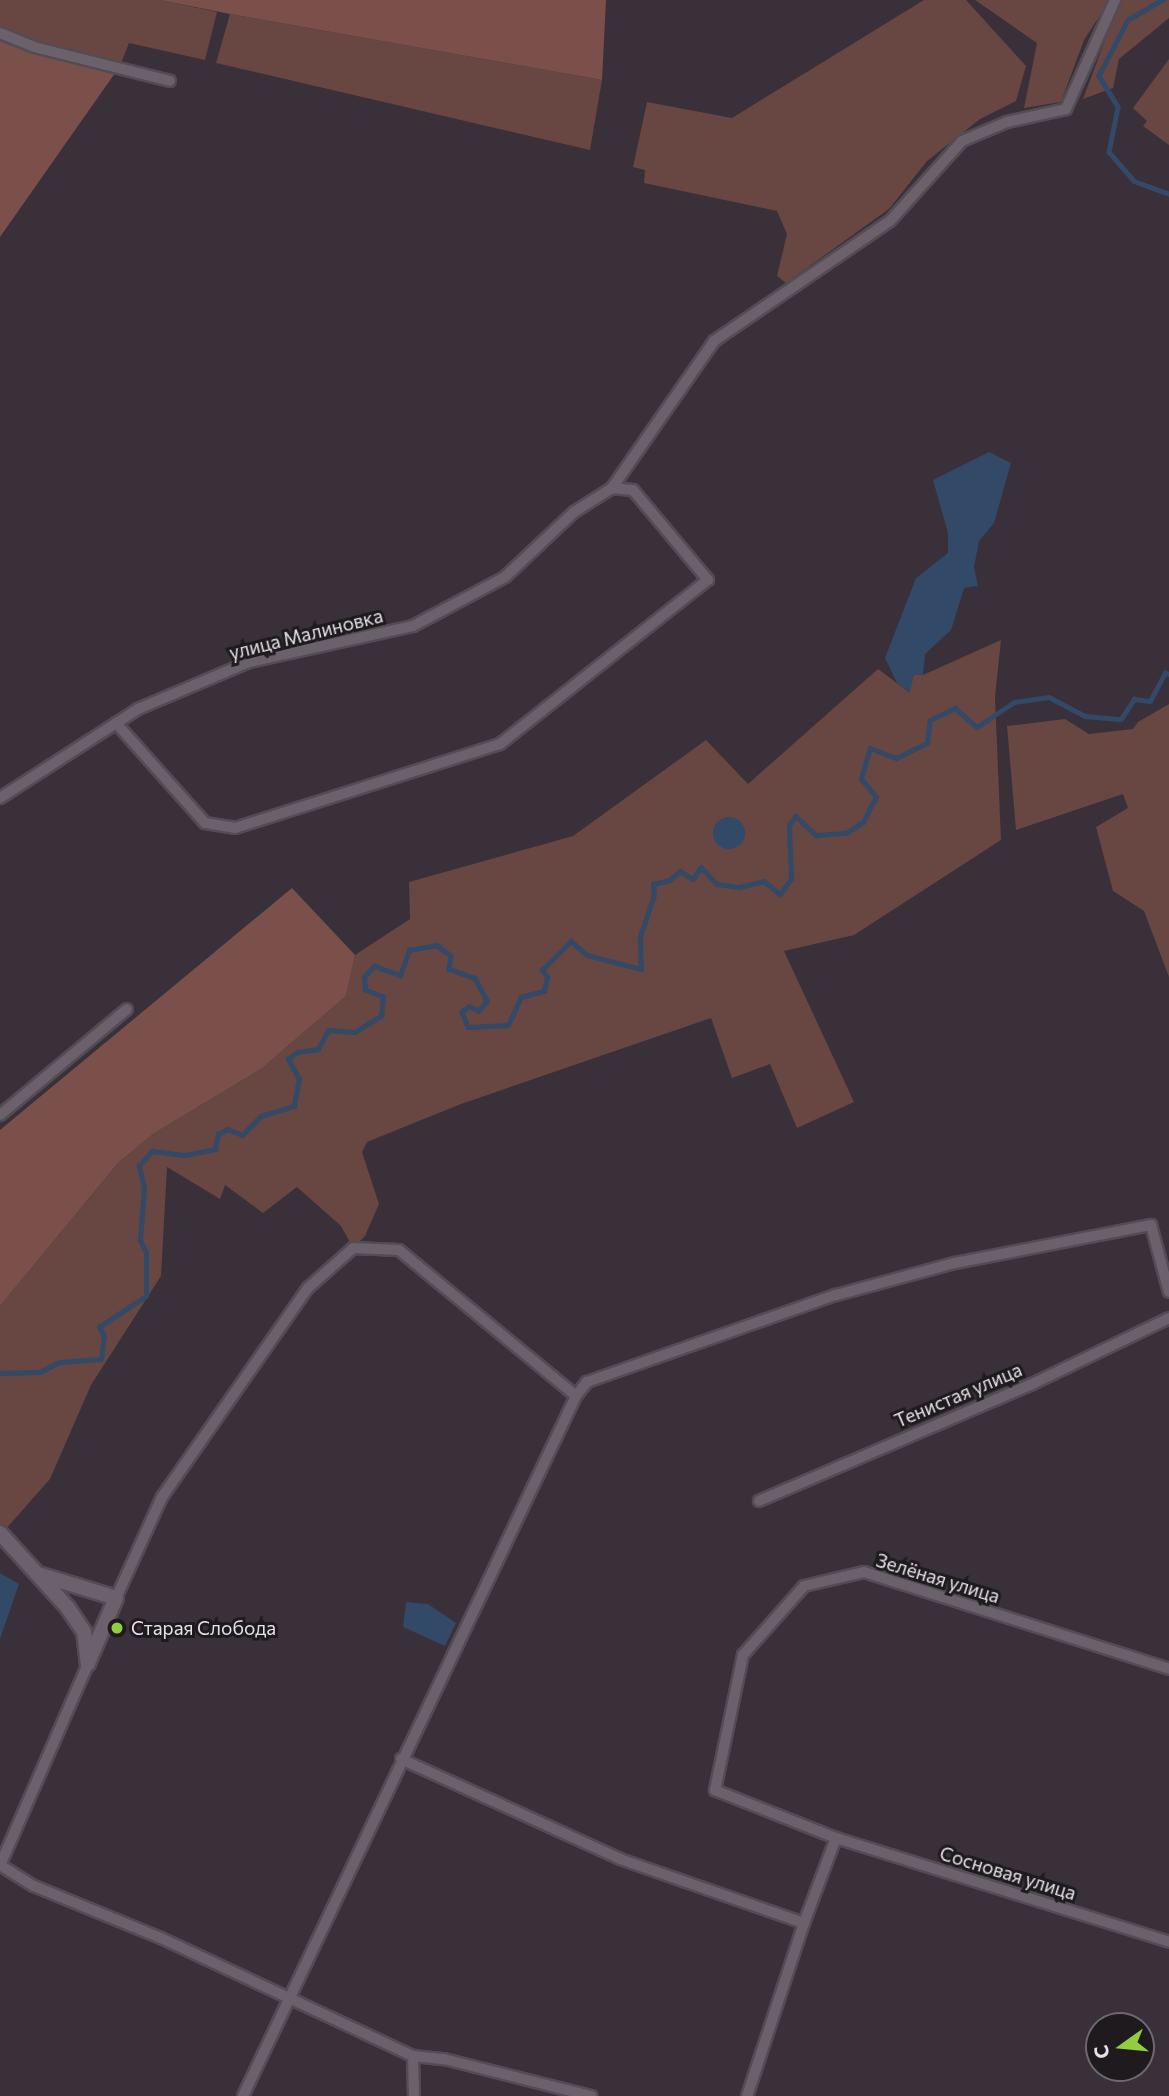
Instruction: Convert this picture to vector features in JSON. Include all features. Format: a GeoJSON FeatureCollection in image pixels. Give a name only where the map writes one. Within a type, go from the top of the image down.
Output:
{"type":"FeatureCollection","features":[{"type":"Feature","properties":{"kind":"street"},"geometry":{"type":"LineString","coordinates":[[116,723],[205,823],[235,828],[500,744],[708,579],[633,490],[612,488],[714,341],[890,221],[962,141],[1007,122],[1066,109],[1115,0]]}},
{"type":"Feature","properties":{"kind":"street"},"geometry":{"type":"LineString","coordinates":[[0,33],[34,47],[170,81]]}},
{"type":"Feature","properties":{"kind":"street","name":"улица Малиновка"},"geometry":{"type":"LineString","coordinates":[[0,797],[138,709],[248,662],[413,626],[505,577],[575,512],[612,488]]}},
{"type":"Feature","properties":{"kind":"street"},"geometry":{"type":"LineString","coordinates":[[0,1115],[127,1009]]}},
{"type":"Feature","properties":{"kind":"street"},"geometry":{"type":"LineString","coordinates":[[243,2096],[401,1759],[576,1396],[587,1382],[836,1295],[955,1263],[1151,1225],[1169,1292]]}},
{"type":"Feature","properties":{"kind":"street"},"geometry":{"type":"LineString","coordinates":[[576,1396],[399,1250],[353,1248],[308,1287],[162,1497],[0,1865],[34,1886],[289,1997],[413,2056],[444,2059],[591,2096]]}},
{"type":"Feature","properties":{"kind":"street","name":"Тенистая улица"},"geometry":{"type":"LineString","coordinates":[[759,1501],[1032,1384],[1169,1318]]}},
{"type":"Feature","properties":{"kind":"street"},"geometry":{"type":"LineString","coordinates":[[0,1533],[41,1575],[84,1632],[88,1664]]}},
{"type":"Feature","properties":{"kind":"street","name":"Зелёная улица"},"geometry":{"type":"LineString","coordinates":[[836,1838],[715,1790],[743,1656],[804,1586],[864,1573],[1169,1669]]}},
{"type":"Feature","properties":{"kind":"street"},"geometry":{"type":"LineString","coordinates":[[41,1575],[116,1598]]}},
{"type":"Feature","properties":{"kind":"street"},"geometry":{"type":"LineString","coordinates":[[84,1632],[102,1631]]}},
{"type":"Feature","properties":{"kind":"street"},"geometry":{"type":"LineString","coordinates":[[401,1759],[620,1859],[804,1923]]}},
{"type":"Feature","properties":{"kind":"street"},"geometry":{"type":"LineString","coordinates":[[747,2096],[804,1923],[836,1838]]}},
{"type":"Feature","properties":{"kind":"street","name":"Сосновая улица"},"geometry":{"type":"LineString","coordinates":[[836,1838],[1169,1942]]}},
{"type":"Feature","properties":{"kind":"street"},"geometry":{"type":"LineString","coordinates":[[413,2056],[414,2096]]}},
{"type":"Feature","properties":{"kind":"shaded area"},"geometry":{"type":"Polygon","coordinates":[[[0,0],[160,0],[217,12],[205,60],[129,43],[120,66],[0,36],[0,0]]]}},
{"type":"Feature","properties":{"kind":"shaded area"},"geometry":{"type":"Polygon","coordinates":[[[160,0],[606,0],[602,80],[230,14],[160,0]]]}},
{"type":"Feature","properties":{"kind":"shaded area"},"geometry":{"type":"Polygon","coordinates":[[[924,0],[966,0],[1026,66],[1016,101],[980,119],[927,161],[889,209],[786,283],[777,276],[787,234],[777,211],[644,183],[645,170],[633,167],[647,102],[732,118],[924,0]]]}},
{"type":"Feature","properties":{"kind":"shaded area"},"geometry":{"type":"Polygon","coordinates":[[[975,0],[1110,0],[1084,40],[1061,102],[1024,108],[1037,43],[975,0]]]}},
{"type":"Feature","properties":{"kind":"shaded area"},"geometry":{"type":"Polygon","coordinates":[[[1120,0],[1169,0],[1169,18],[1119,59],[1113,88],[1083,99],[1120,0]]]}},
{"type":"Feature","properties":{"kind":"shaded area"},"geometry":{"type":"Polygon","coordinates":[[[230,14],[602,80],[590,150],[216,63],[230,14]]]}},
{"type":"Feature","properties":{"kind":"shaded area"},"geometry":{"type":"Polygon","coordinates":[[[0,36],[120,66],[0,237],[0,36]]]}},
{"type":"Feature","properties":{"kind":"shaded area"},"geometry":{"type":"Polygon","coordinates":[[[1169,59],[1169,145],[1143,126],[1147,121],[1133,108],[1169,59]]]}},
{"type":"Feature","properties":{"kind":"shaded area"},"geometry":{"type":"Polygon","coordinates":[[[1001,640],[995,697],[1001,840],[854,935],[784,951],[854,1102],[797,1128],[770,1064],[732,1078],[711,1018],[461,1104],[367,1142],[362,1152],[379,1204],[365,1236],[353,1248],[341,1226],[297,1187],[263,1213],[225,1185],[220,1199],[167,1167],[161,1276],[91,1385],[50,1479],[4,1531],[0,1526],[0,1306],[118,1163],[153,1134],[261,1069],[346,996],[355,955],[410,919],[409,882],[573,836],[706,740],[748,784],[878,669],[909,692],[914,674],[923,675],[1001,640]]]}},
{"type":"Feature","properties":{"kind":"shaded area"},"geometry":{"type":"Polygon","coordinates":[[[1169,704],[1169,977],[1144,911],[1113,891],[1096,827],[1128,808],[1123,794],[1016,830],[1007,726],[1065,719],[1089,734],[1133,729],[1138,722],[1169,704]]]}},
{"type":"Feature","properties":{"kind":"shaded area"},"geometry":{"type":"Polygon","coordinates":[[[292,888],[355,955],[346,996],[261,1069],[153,1134],[118,1163],[0,1306],[0,1130],[292,888]]]}},
{"type":"Feature","properties":{"kind":"water"},"geometry":{"type":"Polygon","coordinates":[[[989,452],[1011,463],[994,523],[979,541],[974,567],[978,586],[964,588],[951,630],[925,654],[923,675],[914,674],[910,692],[897,683],[885,658],[916,578],[948,553],[948,533],[933,480],[989,452]]]}},
{"type":"Feature","properties":{"kind":"water"},"geometry":{"type":"Polygon","coordinates":[[[729,817],[740,822],[745,833],[740,844],[729,849],[718,844],[713,833],[718,822],[729,817]]]}},
{"type":"Feature","properties":{"kind":"water"},"geometry":{"type":"Polygon","coordinates":[[[0,1573],[19,1584],[0,1639],[0,1573]]]}},
{"type":"Feature","properties":{"kind":"water"},"geometry":{"type":"Polygon","coordinates":[[[406,1602],[428,1604],[456,1623],[445,1646],[403,1627],[406,1602]]]}},
{"type":"Feature","properties":{"kind":"waterway"},"geometry":{"type":"LineString","coordinates":[[1163,0],[1128,20],[1099,76],[1118,107],[1109,152],[1134,181],[1169,194]]}},
{"type":"Feature","properties":{"kind":"waterway"},"geometry":{"type":"LineString","coordinates":[[0,1373],[40,1372],[60,1362],[101,1359],[104,1336],[99,1327],[146,1296],[146,1253],[140,1240],[144,1188],[139,1166],[152,1151],[185,1155],[215,1149],[218,1134],[228,1129],[242,1135],[261,1116],[294,1106],[299,1079],[288,1059],[297,1052],[318,1049],[328,1030],[355,1032],[381,1016],[383,997],[365,990],[364,977],[374,966],[400,975],[409,950],[437,945],[451,956],[449,969],[475,978],[487,1001],[479,1011],[469,1007],[462,1012],[468,1027],[508,1025],[521,997],[544,991],[547,977],[542,970],[571,941],[587,955],[641,969],[640,937],[654,895],[653,884],[670,880],[680,871],[693,879],[701,867],[717,884],[739,887],[764,881],[780,894],[791,879],[789,825],[796,816],[816,835],[846,833],[863,822],[876,797],[861,779],[870,748],[896,758],[927,743],[930,720],[955,708],[977,727],[1014,702],[1049,697],[1085,716],[1121,719],[1134,699],[1150,701],[1165,673],[1169,674]]}},
{"type":"Feature","properties":{"kind":"place","name":"Старая Слобода"},"geometry":{"type":"Point","coordinates":[117,1628]}}]}
